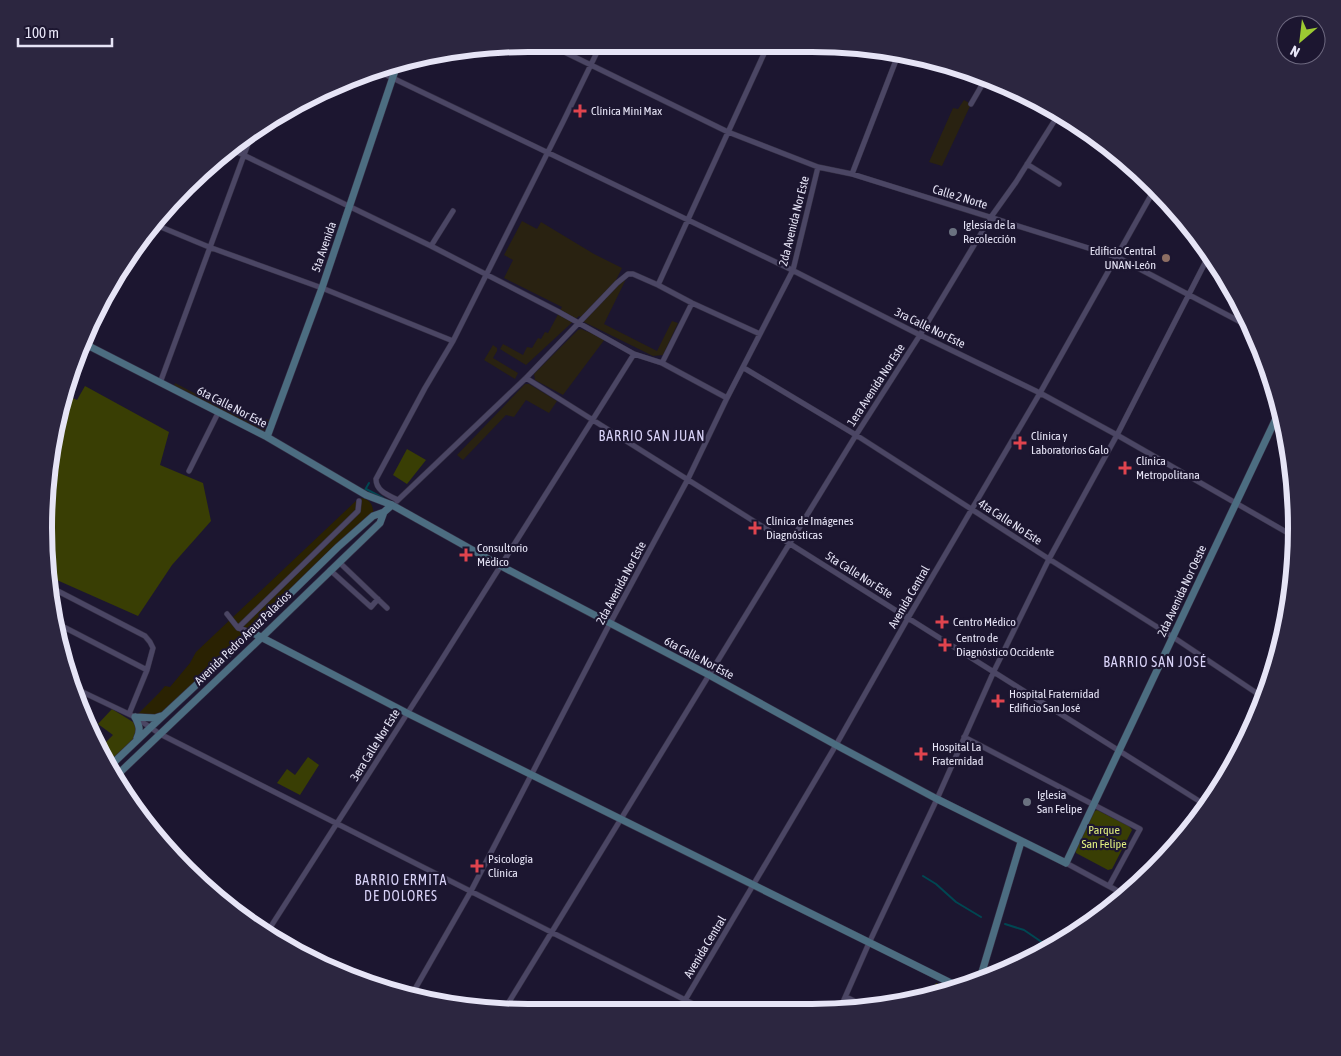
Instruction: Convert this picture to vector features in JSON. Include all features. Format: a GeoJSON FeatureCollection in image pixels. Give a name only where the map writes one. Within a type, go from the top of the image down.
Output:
{"type":"FeatureCollection","features":[{"type":"Feature","properties":{"kind":"street","name":"Calle 2 Norte"},"geometry":{"type":"LineString","coordinates":[[564,52],[728,132],[818,167],[852,174],[1117,256],[1241,322]]}},
{"type":"Feature","properties":{"kind":"street"},"geometry":{"type":"LineString","coordinates":[[398,500],[380,490],[376,485],[376,478],[453,341],[597,52]]}},
{"type":"Feature","properties":{"kind":"street"},"geometry":{"type":"LineString","coordinates":[[658,285],[764,52]]}},
{"type":"Feature","properties":{"kind":"street"},"geometry":{"type":"LineString","coordinates":[[852,174],[896,60]]}},
{"type":"Feature","properties":{"kind":"street","name":"5ta Avenida"},"geometry":{"type":"LineString","coordinates":[[267,437],[322,288],[395,72]]}},
{"type":"Feature","properties":{"kind":"street"},"geometry":{"type":"LineString","coordinates":[[386,75],[393,78]]}},
{"type":"Feature","properties":{"kind":"street","name":"3ra Calle Nor Este"},"geometry":{"type":"LineString","coordinates":[[393,78],[793,270],[920,335],[1040,393],[1288,533]]}},
{"type":"Feature","properties":{"kind":"street"},"geometry":{"type":"LineString","coordinates":[[971,104],[982,84]]}},
{"type":"Feature","properties":{"kind":"street","name":"1era Avenida Nor Este"},"geometry":{"type":"LineString","coordinates":[[790,544],[991,217],[1056,119]]}},
{"type":"Feature","properties":{"kind":"street"},"geometry":{"type":"LineString","coordinates":[[160,383],[247,145]]}},
{"type":"Feature","properties":{"kind":"street"},"geometry":{"type":"LineString","coordinates":[[238,152],[486,274],[634,354],[662,362],[727,398]]}},
{"type":"Feature","properties":{"kind":"street"},"geometry":{"type":"LineString","coordinates":[[1027,164],[1060,184]]}},
{"type":"Feature","properties":{"kind":"street","name":"2da Avenida Nor Este"},"geometry":{"type":"LineString","coordinates":[[414,989],[471,891],[688,479],[727,398],[793,270],[818,167]]}},
{"type":"Feature","properties":{"kind":"street","name":"Avenida Central"},"geometry":{"type":"LineString","coordinates":[[683,1004],[836,745],[1040,393],[1151,195]]}},
{"type":"Feature","properties":{"kind":"street"},"geometry":{"type":"LineString","coordinates":[[431,246],[453,210]]}},
{"type":"Feature","properties":{"kind":"street"},"geometry":{"type":"LineString","coordinates":[[161,227],[209,247],[322,288],[453,341]]}},
{"type":"Feature","properties":{"kind":"street"},"geometry":{"type":"LineString","coordinates":[[843,1002],[994,671],[1049,559],[1117,435],[1206,261]]}},
{"type":"Feature","properties":{"kind":"street"},"geometry":{"type":"LineString","coordinates":[[392,506],[526,378],[616,283],[628,274],[633,274],[658,285],[692,303],[760,334]]}},
{"type":"Feature","properties":{"kind":"street"},"geometry":{"type":"LineString","coordinates":[[662,362],[692,303]]}},
{"type":"Feature","properties":{"kind":"street","name":"6ta Calle Nor Este"},"geometry":{"type":"LineString","coordinates":[[89,346],[267,437],[366,494],[392,506],[501,566],[709,675],[937,799],[1066,863]]}},
{"type":"Feature","properties":{"kind":"street","name":"3era Calle Nor Este"},"geometry":{"type":"LineString","coordinates":[[270,927],[634,354]]}},
{"type":"Feature","properties":{"kind":"street","name":"4ta Calle No Este"},"geometry":{"type":"LineString","coordinates":[[744,368],[856,435],[1173,637],[1258,694]]}},
{"type":"Feature","properties":{"kind":"street","name":"5ta Calle Nor Este"},"geometry":{"type":"LineString","coordinates":[[526,378],[1201,802]]}},
{"type":"Feature","properties":{"kind":"street"},"geometry":{"type":"LineString","coordinates":[[189,471],[218,413]]}},
{"type":"Feature","properties":{"kind":"street","name":"2da Avenida Nor Oeste"},"geometry":{"type":"LineString","coordinates":[[1066,863],[1275,420]]}},
{"type":"Feature","properties":{"kind":"street","name":"6ta Calle Nor Este"},"geometry":{"type":"LineString","coordinates":[[366,494],[384,512]]}},
{"type":"Feature","properties":{"kind":"street"},"geometry":{"type":"LineString","coordinates":[[238,628],[358,511],[359,501]]}},
{"type":"Feature","properties":{"kind":"street","name":"Avenida Pedro Arauz Palacios"},"geometry":{"type":"LineString","coordinates":[[114,762],[210,673],[338,547],[373,516],[384,512],[392,506]]}},
{"type":"Feature","properties":{"kind":"street","name":"Avenida Pedro Arauz Palacios"},"geometry":{"type":"LineString","coordinates":[[120,772],[380,523],[384,512]]}},
{"type":"Feature","properties":{"kind":"street"},"geometry":{"type":"LineString","coordinates":[[508,1003],[790,544]]}},
{"type":"Feature","properties":{"kind":"street"},"geometry":{"type":"LineString","coordinates":[[338,547],[345,556]]}},
{"type":"Feature","properties":{"kind":"street"},"geometry":{"type":"LineString","coordinates":[[338,562],[387,608]]}},
{"type":"Feature","properties":{"kind":"street"},"geometry":{"type":"LineString","coordinates":[[330,570],[371,607],[378,599]]}},
{"type":"Feature","properties":{"kind":"street"},"geometry":{"type":"LineString","coordinates":[[300,584],[308,592]]}},
{"type":"Feature","properties":{"kind":"street"},"geometry":{"type":"LineString","coordinates":[[57,591],[145,636],[150,642],[153,648],[132,716]]}},
{"type":"Feature","properties":{"kind":"street"},"geometry":{"type":"LineString","coordinates":[[228,614],[238,628],[251,632],[406,713],[950,983]]}},
{"type":"Feature","properties":{"kind":"street"},"geometry":{"type":"LineString","coordinates":[[63,627],[147,670]]}},
{"type":"Feature","properties":{"kind":"street"},"geometry":{"type":"LineString","coordinates":[[210,673],[216,681]]}},
{"type":"Feature","properties":{"kind":"street"},"geometry":{"type":"LineString","coordinates":[[82,692],[132,716],[160,734],[693,1004]]}},
{"type":"Feature","properties":{"kind":"street"},"geometry":{"type":"LineString","coordinates":[[132,716],[155,718],[163,715]]}},
{"type":"Feature","properties":{"kind":"street"},"geometry":{"type":"LineString","coordinates":[[132,716],[140,728],[140,733],[134,743]]}},
{"type":"Feature","properties":{"kind":"street"},"geometry":{"type":"LineString","coordinates":[[964,737],[1140,829],[1109,886]]}},
{"type":"Feature","properties":{"kind":"street"},"geometry":{"type":"LineString","coordinates":[[982,972],[1021,842]]}},
{"type":"Feature","properties":{"kind":"street"},"geometry":{"type":"LineString","coordinates":[[1066,863],[1119,891]]}},
{"type":"Feature","properties":{"kind":"street"},"geometry":{"type":"LineString","coordinates":[[846,997],[854,1001]]}},
{"type":"Feature","properties":{"kind":"shaded area"},"geometry":{"type":"Polygon","coordinates":[[[964,100],[971,104],[942,166],[929,162],[953,108],[958,109],[964,100]]]}},
{"type":"Feature","properties":{"kind":"shaded area"},"geometry":{"type":"Polygon","coordinates":[[[522,221],[537,229],[541,222],[594,254],[622,268],[615,282],[581,317],[579,316],[526,365],[500,349],[503,344],[523,355],[527,347],[532,348],[538,338],[541,339],[545,332],[548,333],[562,307],[504,278],[513,260],[504,255],[522,221]]]}},
{"type":"Feature","properties":{"kind":"shaded area"},"geometry":{"type":"Polygon","coordinates":[[[627,277],[604,324],[657,351],[672,321],[678,323],[663,355],[653,356],[582,321],[627,277]]]}},
{"type":"Feature","properties":{"kind":"shaded area"},"geometry":{"type":"Polygon","coordinates":[[[581,329],[605,339],[563,395],[535,380],[534,374],[581,329]]]}},
{"type":"Feature","properties":{"kind":"shaded area"},"geometry":{"type":"Polygon","coordinates":[[[493,345],[497,348],[497,351],[493,358],[518,373],[515,379],[484,360],[493,345]]]}},
{"type":"Feature","properties":{"kind":"shaded area"},"geometry":{"type":"Polygon","coordinates":[[[175,383],[261,428],[266,419],[269,420],[265,430],[261,431],[174,386],[175,383]]]}},
{"type":"Feature","properties":{"kind":"shaded area"},"geometry":{"type":"Polygon","coordinates":[[[525,384],[529,384],[557,401],[549,413],[526,400],[514,417],[506,415],[463,460],[457,455],[525,384]]]}},
{"type":"Feature","properties":{"kind":"green space"},"geometry":{"type":"Polygon","coordinates":[[[85,386],[169,432],[160,465],[203,483],[211,521],[172,565],[138,616],[56,580],[52,528],[57,466],[71,397],[77,400],[85,386]]]}},
{"type":"Feature","properties":{"kind":"green space"},"geometry":{"type":"Polygon","coordinates":[[[407,449],[426,460],[407,484],[393,475],[407,449]]]}},
{"type":"Feature","properties":{"kind":"green space"},"geometry":{"type":"Polygon","coordinates":[[[112,709],[133,722],[137,727],[137,733],[133,740],[112,759],[105,743],[113,735],[98,724],[112,709]]]}},
{"type":"Feature","properties":{"kind":"green space"},"geometry":{"type":"Polygon","coordinates":[[[308,757],[319,765],[300,795],[277,783],[287,769],[295,775],[308,757]]]}},
{"type":"Feature","properties":{"kind":"green space","name":"Parque San Felipe"},"geometry":{"type":"Polygon","coordinates":[[[1097,810],[1129,826],[1132,830],[1112,869],[1108,870],[1076,853],[1075,849],[1093,812],[1097,810]]]}},
{"type":"Feature","properties":{"kind":"sand"},"geometry":{"type":"Polygon","coordinates":[[[359,498],[369,501],[373,509],[373,516],[163,715],[135,717],[165,686],[170,687],[190,663],[196,652],[359,498]]]}},
{"type":"Feature","properties":{"kind":"waterway"},"geometry":{"type":"LineString","coordinates":[[365,490],[369,483]]}},
{"type":"Feature","properties":{"kind":"waterway"},"geometry":{"type":"LineString","coordinates":[[366,489],[383,498]]}},
{"type":"Feature","properties":{"kind":"waterway"},"geometry":{"type":"LineString","coordinates":[[923,876],[936,884],[956,902],[981,917]]}},
{"type":"Feature","properties":{"kind":"waterway"},"geometry":{"type":"LineString","coordinates":[[1005,924],[1024,930],[1044,944]]}},
{"type":"Feature","properties":{"kind":"place","name":"Clínica Mini Max"},"geometry":{"type":"Point","coordinates":[580,111]}},
{"type":"Feature","properties":{"kind":"place","name":"Iglesia de la Recolección"},"geometry":{"type":"Point","coordinates":[953,232]}},
{"type":"Feature","properties":{"kind":"place","name":"Edificio Central UNAN-León"},"geometry":{"type":"Point","coordinates":[1166,258]}},
{"type":"Feature","properties":{"kind":"place","name":"Clínica y Laboratorios Galo"},"geometry":{"type":"Point","coordinates":[1020,443]}},
{"type":"Feature","properties":{"kind":"place","name":"Clínica Metropolitana"},"geometry":{"type":"Point","coordinates":[1125,468]}},
{"type":"Feature","properties":{"kind":"place","name":"Clínica de Imágenes Diagnósticas"},"geometry":{"type":"Point","coordinates":[755,528]}},
{"type":"Feature","properties":{"kind":"place","name":"Consultorio Médico"},"geometry":{"type":"Point","coordinates":[466,555]}},
{"type":"Feature","properties":{"kind":"place","name":"Centro Médico"},"geometry":{"type":"Point","coordinates":[942,622]}},
{"type":"Feature","properties":{"kind":"place","name":"Centro de Diagnóstico Occidente"},"geometry":{"type":"Point","coordinates":[945,645]}},
{"type":"Feature","properties":{"kind":"place","name":"Hospital Fraternidad Edificio San José"},"geometry":{"type":"Point","coordinates":[998,701]}},
{"type":"Feature","properties":{"kind":"place","name":"Hospital La Fraternidad"},"geometry":{"type":"Point","coordinates":[921,754]}},
{"type":"Feature","properties":{"kind":"place","name":"Iglesia San Felipe"},"geometry":{"type":"Point","coordinates":[1027,802]}},
{"type":"Feature","properties":{"kind":"place","name":"Psicologia Clínica"},"geometry":{"type":"Point","coordinates":[477,866]}},
{"type":"Feature","properties":{"kind":"district","name":"BARRIO SAN JUAN"},"geometry":{"type":"Point","coordinates":[652,436]}},
{"type":"Feature","properties":{"kind":"district","name":"BARRIO SAN JOSÉ"},"geometry":{"type":"Point","coordinates":[1155,662]}},
{"type":"Feature","properties":{"kind":"district","name":"BARRIO ERMITA DE DOLORES"},"geometry":{"type":"Point","coordinates":[401,888]}}]}
